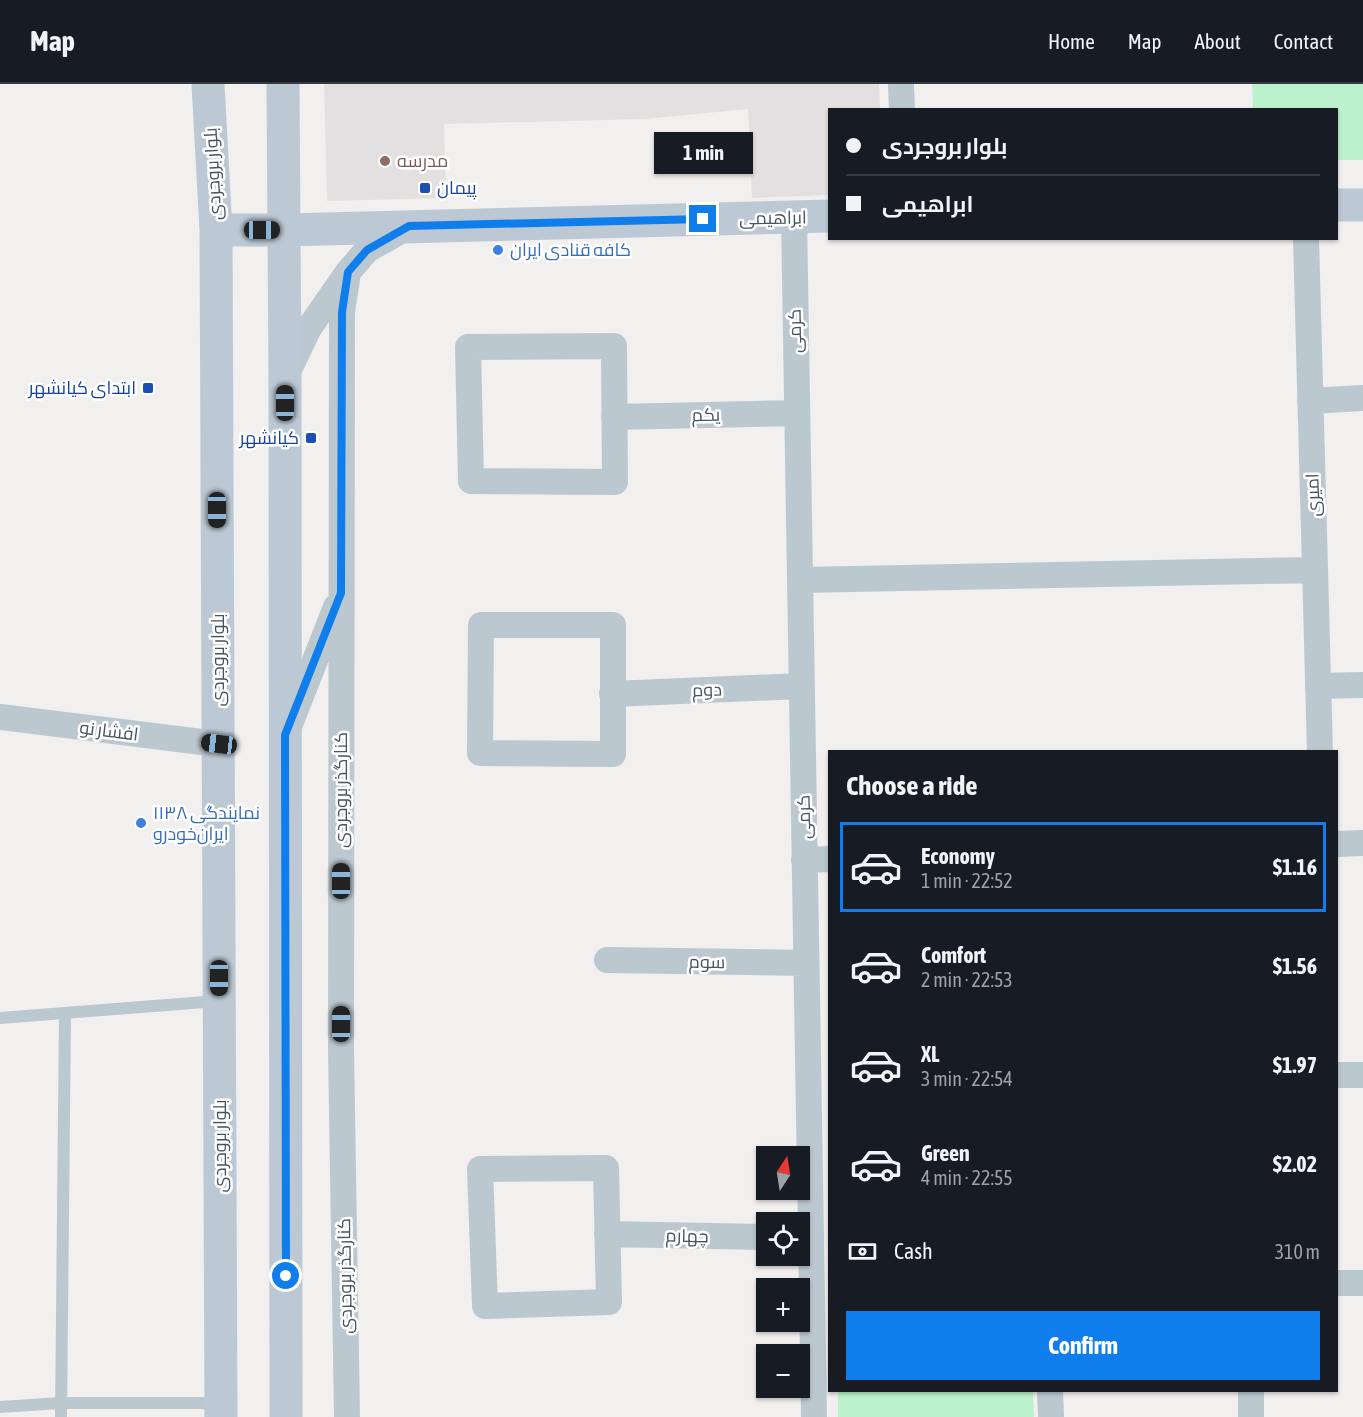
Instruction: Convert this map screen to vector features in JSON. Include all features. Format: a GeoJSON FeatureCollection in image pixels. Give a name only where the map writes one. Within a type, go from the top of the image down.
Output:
{"type":"FeatureCollection","features":[{"type":"Feature","properties":{"kind":"main road","name":"بلوار بروجردی"},"geometry":{"type":"LineString","coordinates":[[208,84],[216,230],[221,1410]]}},
{"type":"Feature","properties":{"kind":"main road"},"geometry":{"type":"LineString","coordinates":[[283,84],[286,1417]]}},
{"type":"Feature","properties":{"kind":"main road"},"geometry":{"type":"LineString","coordinates":[[1338,205],[1363,205]]}},
{"type":"Feature","properties":{"kind":"main road","name":"ابراهیمی"},"geometry":{"type":"LineString","coordinates":[[216,230],[828,216]]}},
{"type":"Feature","properties":{"kind":"street"},"geometry":{"type":"LineString","coordinates":[[901,84],[902,108]]}},
{"type":"Feature","properties":{"kind":"street","name":"کرمی"},"geometry":{"type":"LineString","coordinates":[[794,217],[806,963],[805,1212]]}},
{"type":"Feature","properties":{"kind":"street"},"geometry":{"type":"LineString","coordinates":[[285,379],[309,328],[348,272],[367,250],[409,226]]}},
{"type":"Feature","properties":{"kind":"street","name":"امیری"},"geometry":{"type":"LineString","coordinates":[[1306,240],[1320,750]]}},
{"type":"Feature","properties":{"kind":"street","name":"کنارگذر بروجردی"},"geometry":{"type":"LineString","coordinates":[[347,1417],[341,1048],[341,593],[342,312],[348,272]]}},
{"type":"Feature","properties":{"kind":"street"},"geometry":{"type":"LineString","coordinates":[[614,346],[614,417],[615,482],[471,481],[468,347],[614,346]]}},
{"type":"Feature","properties":{"kind":"street"},"geometry":{"type":"LineString","coordinates":[[1310,401],[1363,398]]}},
{"type":"Feature","properties":{"kind":"street","name":"یکم"},"geometry":{"type":"LineString","coordinates":[[614,417],[797,413]]}},
{"type":"Feature","properties":{"kind":"street"},"geometry":{"type":"LineString","coordinates":[[800,580],[1315,570]]}},
{"type":"Feature","properties":{"kind":"street"},"geometry":{"type":"LineString","coordinates":[[285,735],[341,593]]}},
{"type":"Feature","properties":{"kind":"street"},"geometry":{"type":"LineString","coordinates":[[482,625],[613,625],[612,694],[613,754],[480,753],[482,625]]}},
{"type":"Feature","properties":{"kind":"street"},"geometry":{"type":"LineString","coordinates":[[1318,686],[1363,685]]}},
{"type":"Feature","properties":{"kind":"street","name":"دوم"},"geometry":{"type":"LineString","coordinates":[[612,694],[801,686]]}},
{"type":"Feature","properties":{"kind":"street","name":"افشار نو"},"geometry":{"type":"LineString","coordinates":[[0,717],[219,744]]}},
{"type":"Feature","properties":{"kind":"street"},"geometry":{"type":"LineString","coordinates":[[1338,844],[1363,843]]}},
{"type":"Feature","properties":{"kind":"street"},"geometry":{"type":"LineString","coordinates":[[804,860],[828,860]]}},
{"type":"Feature","properties":{"kind":"street","name":"سوم"},"geometry":{"type":"LineString","coordinates":[[607,960],[806,963]]}},
{"type":"Feature","properties":{"kind":"street"},"geometry":{"type":"LineString","coordinates":[[1338,1075],[1363,1075]]}},
{"type":"Feature","properties":{"kind":"street"},"geometry":{"type":"LineString","coordinates":[[606,1168],[607,1234],[609,1302],[485,1305],[480,1169],[606,1168]]}},
{"type":"Feature","properties":{"kind":"street","name":"چهارم"},"geometry":{"type":"LineString","coordinates":[[607,1234],[756,1237]]}},
{"type":"Feature","properties":{"kind":"street","name":"کرمی"},"geometry":{"type":"LineString","coordinates":[[810,1256],[821,1294],[814,1417]]}},
{"type":"Feature","properties":{"kind":"street"},"geometry":{"type":"LineString","coordinates":[[1338,1283],[1363,1283]]}},
{"type":"Feature","properties":{"kind":"street"},"geometry":{"type":"LineString","coordinates":[[1050,1392],[1051,1417]]}},
{"type":"Feature","properties":{"kind":"street"},"geometry":{"type":"LineString","coordinates":[[1251,1392],[1251,1417]]}},
{"type":"Feature","properties":{"kind":"lane"},"geometry":{"type":"LineString","coordinates":[[0,1018],[219,1001]]}},
{"type":"Feature","properties":{"kind":"lane"},"geometry":{"type":"LineString","coordinates":[[61,1417],[65,1013]]}},
{"type":"Feature","properties":{"kind":"lane"},"geometry":{"type":"LineString","coordinates":[[0,1407],[61,1403],[221,1410]]}},
{"type":"Feature","properties":{"kind":"shaded area","name":"مدرسه"},"geometry":{"type":"Polygon","coordinates":[[[324,84],[879,84],[880,108],[828,108],[828,195],[752,198],[748,109],[645,119],[444,124],[446,198],[327,201],[324,84]]]}},
{"type":"Feature","properties":{"kind":"green space"},"geometry":{"type":"Polygon","coordinates":[[[1252,84],[1363,84],[1363,160],[1338,160],[1338,108],[1253,108],[1252,84]]]}},
{"type":"Feature","properties":{"kind":"green space"},"geometry":{"type":"Polygon","coordinates":[[[838,1392],[1033,1392],[1034,1417],[838,1417],[838,1392]]]}},
{"type":"Feature","properties":{"kind":"place","name":"مدرسه"},"geometry":{"type":"Point","coordinates":[385,161]}},
{"type":"Feature","properties":{"kind":"place","name":"پیمان"},"geometry":{"type":"Point","coordinates":[425,188]}},
{"type":"Feature","properties":{"kind":"place","name":"کافه قنادی ایران"},"geometry":{"type":"Point","coordinates":[498,250]}},
{"type":"Feature","properties":{"kind":"place","name":"ابتدای کیانشهر"},"geometry":{"type":"Point","coordinates":[148,388]}},
{"type":"Feature","properties":{"kind":"place","name":"کیانشهر"},"geometry":{"type":"Point","coordinates":[311,438]}},
{"type":"Feature","properties":{"kind":"place","name":"نمایندگی ۱۱۳۸ ایران‌خودرو"},"geometry":{"type":"Point","coordinates":[141,823]}},
{"type":"Feature","properties":{"kind":"route"},"geometry":{"type":"LineString","coordinates":[[286,1276],[285,735],[341,593],[342,312],[348,272],[367,250],[409,226],[703,219]]}}]}
